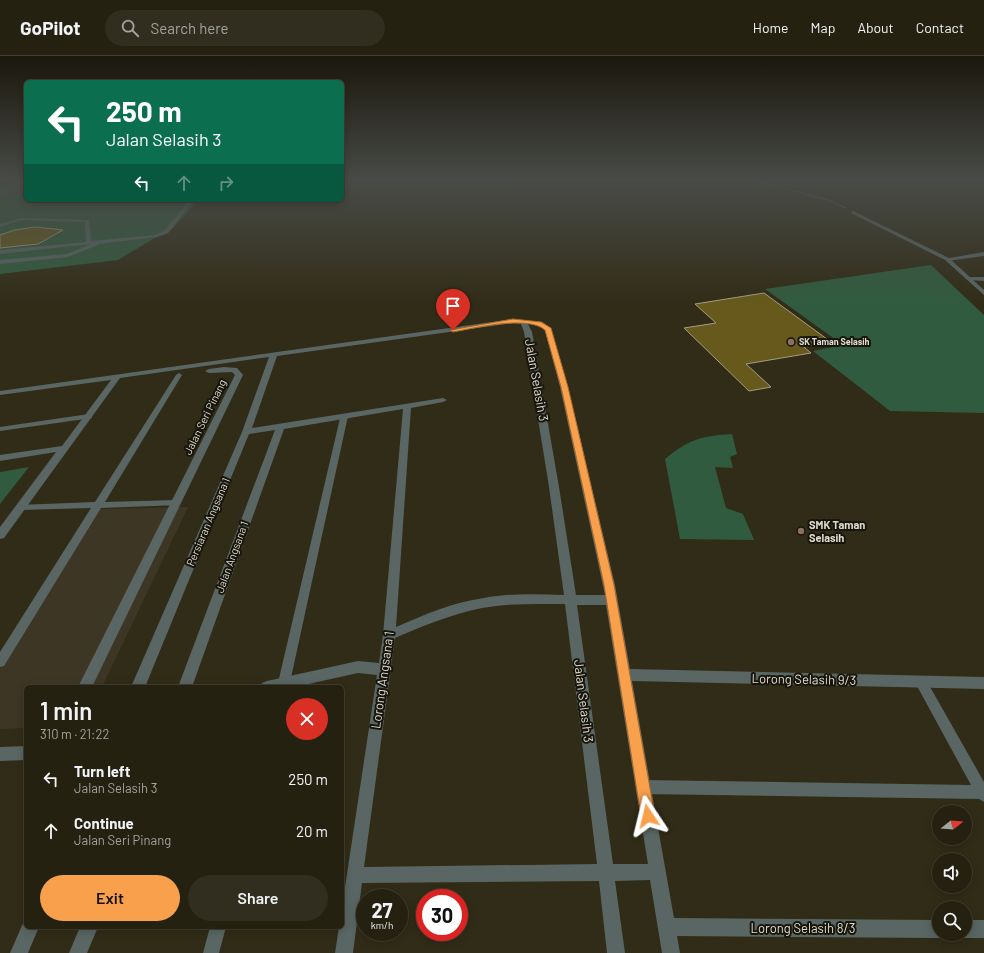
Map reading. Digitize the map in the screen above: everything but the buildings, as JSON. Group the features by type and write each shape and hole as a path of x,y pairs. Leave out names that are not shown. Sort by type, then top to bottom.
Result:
{"street":[{"path":"871,221 947,259 984,293"},
{"path":"947,259 984,254"},
{"name":"Jalan Seri Pinang","path":"0,399 274,355 513,321 524,322"},
{"name":"Jalan Selasih 3","path":"616,953 571,600 546,429 528,332 524,322 541,323 548,330 564,387 612,600 671,953"},
{"name":"Persiaran Angsana 1","path":"139,685 246,432 274,355"},
{"name":"Jalan Seri Pinang","path":"0,393 224,369 234,370 239,375 86,685"},
{"path":"0,535 116,380"},
{"path":"246,432 443,400"},
{"name":"Lorong Angsana 1","path":"344,953 389,635 408,406"},
{"name":"Jalan Angsana 1","path":"185,685 280,427"},
{"path":"0,458 65,448"},
{"path":"389,635 431,618 495,601 612,600"},
{"path":"284,685 358,667 384,670"},
{"name":"Lorong Selasih 9/3","path":"624,676 984,684"},
{"path":"0,754 24,753"},
{"path":"355,876 657,872"},
{"name":"Lorong Selasih 8/3","path":"667,927 932,929"},
{"path":"18,953 29,929"},
{"path":"78,953 88,929"},
{"path":"972,929 984,929"}],"lane":[{"path":"0,226 13,221"},
{"path":"82,221 89,222 89,243"},
{"path":"0,252 102,242 162,234 174,221"},
{"path":"0,262 68,255 102,242"},
{"path":"968,278 984,279"},
{"path":"0,662 179,375"},
{"path":"0,429 89,416"},
{"path":"284,685 344,416"},
{"path":"21,507 176,503"},
{"path":"921,682 983,793"},
{"path":"643,787 983,793"},
{"path":"211,953 217,929"}],"shaded area":[{"path":"188,507 103,685 24,685 24,728 0,729 0,669 100,509"}],"green space":[{"path":"0,221 179,221 168,233 153,239 118,260 0,274"},
{"path":"931,265 984,315 984,413 890,411 813,351 843,345 765,289"},
{"path":"732,434 737,454 730,457 733,468 715,467 726,508 743,514 754,540 680,539 665,459 681,447 696,440 712,436"},
{"path":"29,467 0,504 0,472"}],"place":[{"name":"SK Taman Selasih","path":"791,342"},
{"name":"SMK Taman Selasih","path":"801,531"}],"route":[{"path":"453,330 513,321 541,323 548,330 564,387 609,585 648,816"}]}
